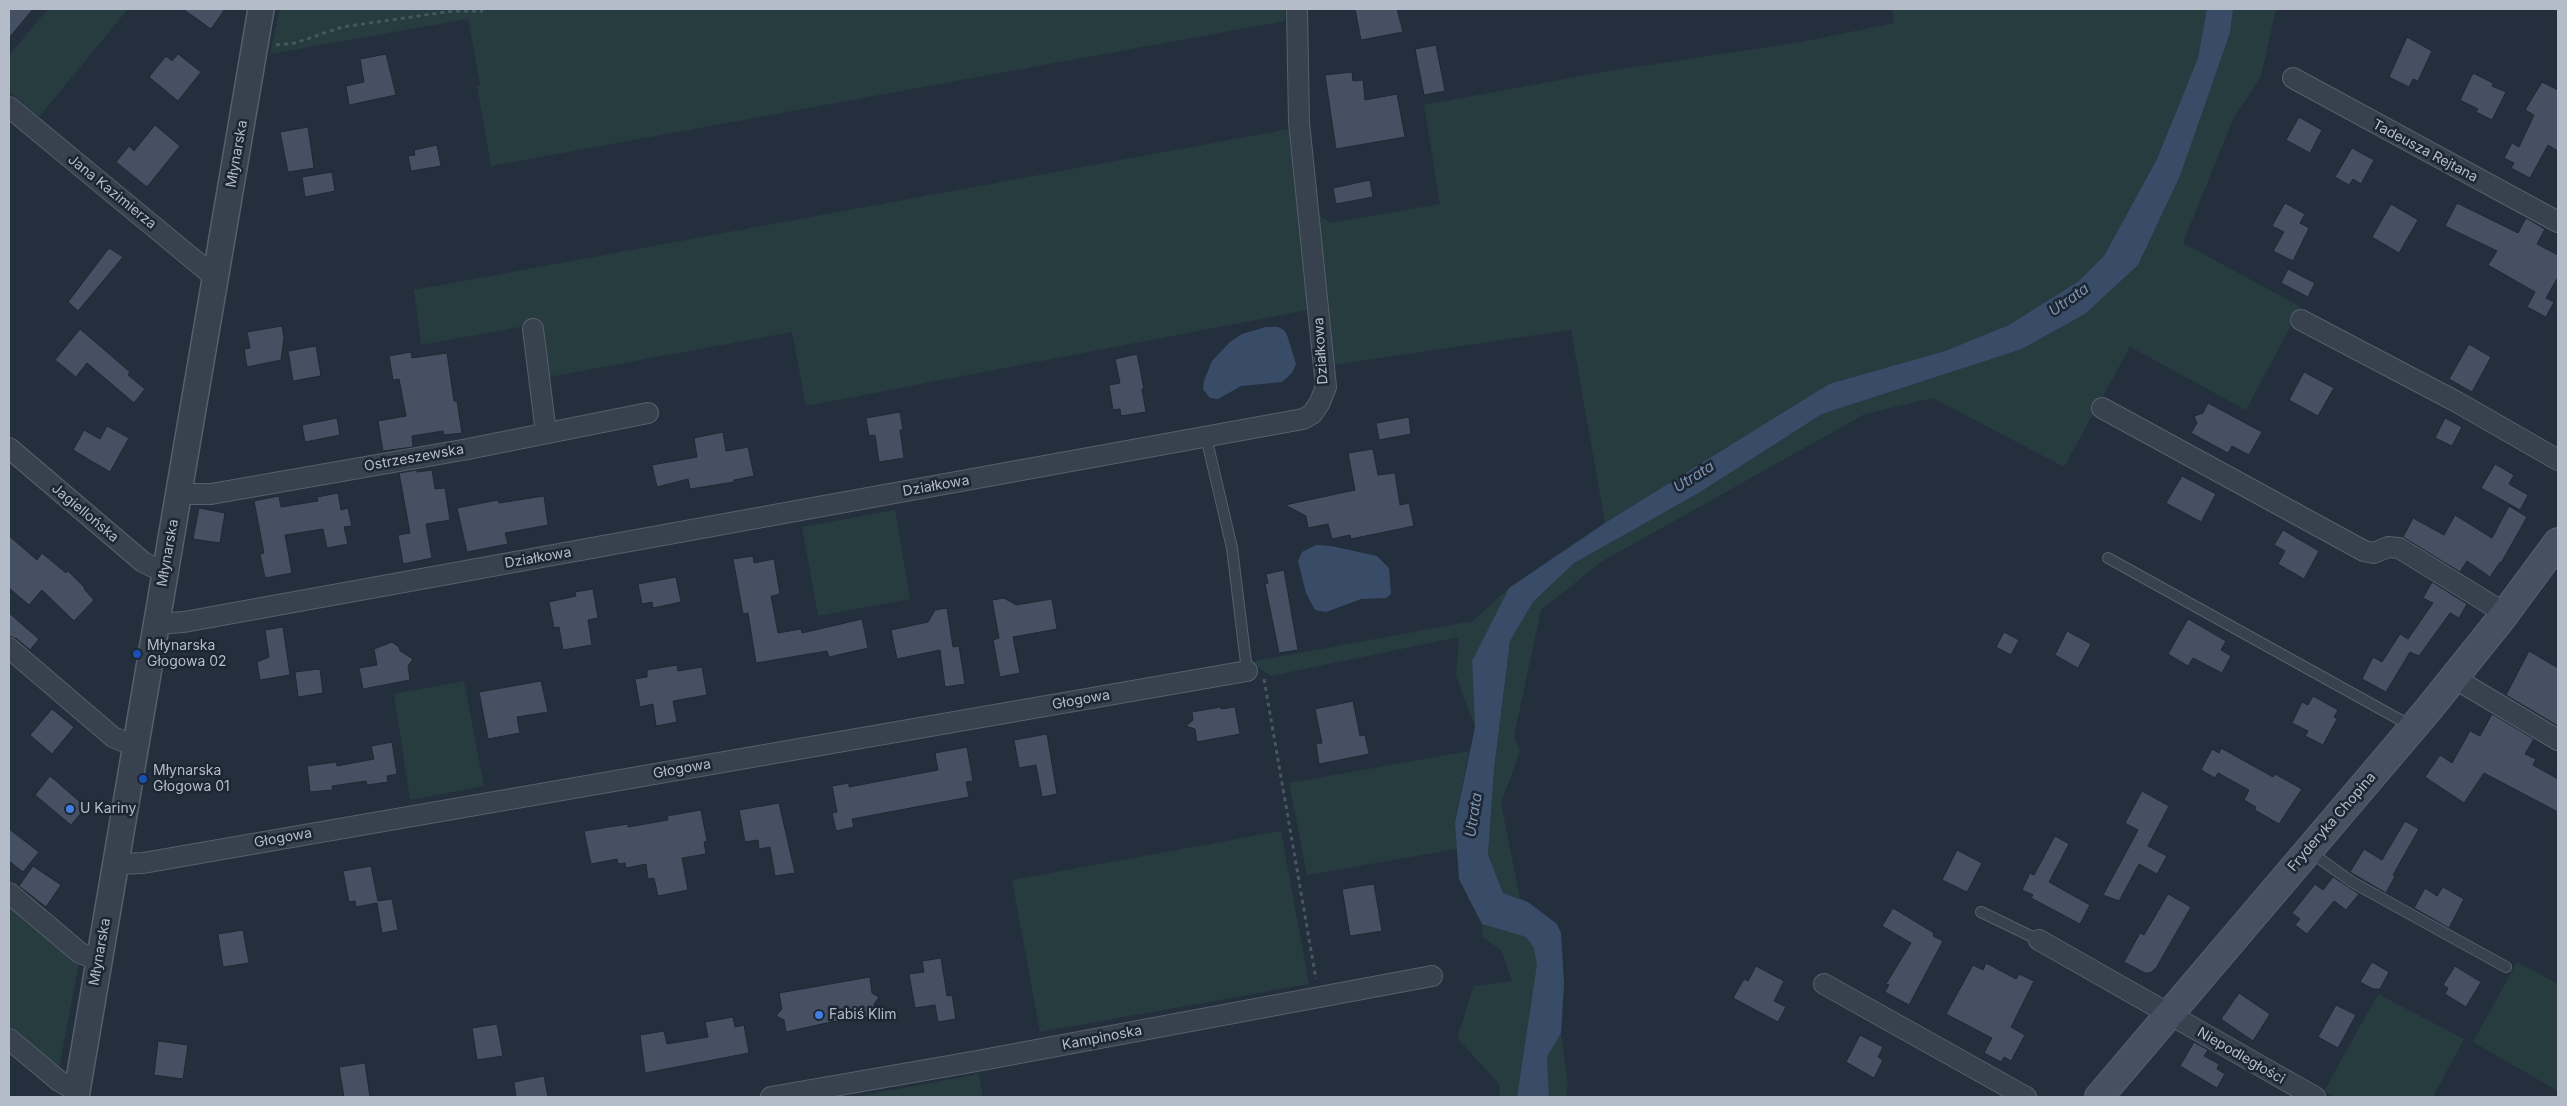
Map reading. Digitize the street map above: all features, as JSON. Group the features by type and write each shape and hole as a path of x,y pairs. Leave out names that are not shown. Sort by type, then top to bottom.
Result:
{"main road":[{"name":"Fryderyka Chopina","path":"2099,1097 2414,727 2506,614 2558,542"}],"street":[{"name":"Młynarska","path":"76,1094 261,9"},
{"name":"Działkowa","path":"155,624 184,622 1303,419 1312,414 1319,404 1326,387 1299,122 1297,9"},
{"name":"Tadeusza Rejtana","path":"2293,78 2558,222"},
{"name":"Jana Kazimierza","path":"9,107 216,278"},
{"path":"2302,320 2457,402 2558,460"},
{"path":"533,329 546,433"},
{"path":"2102,408 2364,551 2374,553 2388,547 2406,551 2506,614"},
{"name":"Ostrzeszewska","path":"178,494 210,494 648,413"},
{"name":"Jagiellońska","path":"9,448 143,562 153,568 165,569"},
{"path":"9,648 113,737 134,746"},
{"name":"Głogowa","path":"116,864 152,862 1247,671"},
{"path":"2454,678 2558,740"},
{"path":"9,893 80,953 99,960"},
{"name":"Niepodległości","path":"2039,940 2315,1097"},
{"name":"Kampinoska","path":"771,1097 977,1062 1432,976"},
{"path":"1824,984 2026,1097"},
{"path":"9,1039 76,1094"}],"lane":[{"path":"1206,437 1232,548 1247,671"},
{"path":"2108,558 2414,727"},
{"path":"2308,850 2352,882 2506,967"},
{"path":"1981,912 2039,940"}],"path":[{"path":"256,42 282,46 342,27 453,11 483,11"},
{"path":"1247,671 1257,671 1266,685 1319,996"}],"green space":[{"path":"48,9 128,9 39,117 9,92 9,55"},
{"path":"280,9 1285,9 1285,21 491,166 477,86 480,85 468,19 270,54"},
{"path":"1892,9 2207,9 2198,58 2157,159 2104,256 2079,281 2009,325 1945,351 1829,384 1605,523 1571,330 1332,365 1318,215 1331,223 1440,204 1424,105 1608,71 1801,42 1894,23"},
{"path":"2233,9 2276,9 2261,77 2233,119 2183,243 2301,307 2246,410 2130,347 2064,467 1933,398 1865,414 1601,562 1541,610 1514,736 1520,751 1501,803 1520,899 1503,893 1488,855 1494,769 1510,641 1533,602 1574,563 1697,494 1822,414 2022,349 2085,314 2138,265 2180,176 2230,33"},
{"path":"1289,129 1308,310 806,406 792,332 549,377 542,323 421,345 414,290"},
{"path":"895,510 910,599 818,616 802,527"},
{"path":"1509,588 1472,661 1475,727 1456,676 1459,637 1271,676 1250,662 1473,621"},
{"path":"464,681 484,786 410,800 394,694"},
{"path":"1469,751 1455,823 1457,849 1307,875 1289,783"},
{"path":"1281,831 1309,984 1040,1032 1012,880"},
{"path":"9,906 79,962 59,1070 9,1027"},
{"path":"1482,924 1526,937 1534,948 1538,965 1517,1097 1499,1097 1500,1085 1457,1038 1474,986 1512,981 1502,951 1483,937"},
{"path":"2517,962 2558,984 2558,1091 2473,1042"},
{"path":"2378,994 2464,1039 2433,1097 2335,1097 2324,1091"},
{"path":"1561,1033 1568,1086 1566,1097 1549,1097 1547,1057"},
{"path":"979,1074 983,1097 854,1097"}],"water":[{"name":"Utrata","path":"2207,9 2233,9 2230,33 2180,176 2138,265 2085,314 2022,349 1822,414 1697,494 1574,563 1533,602 1510,641 1494,769 1488,855 1503,893 1528,902 1557,924 1561,933 1564,984 1561,1033 1547,1057 1549,1097 1517,1097 1537,965 1534,948 1526,937 1482,924 1459,879 1455,823 1475,727 1472,661 1509,588 1605,523 1829,384 1945,351 2009,325 2079,281 2104,256 2157,159 2198,58"},
{"path":"1266,327 1278,327 1284,330 1287,335 1296,364 1292,373 1282,382 1241,386 1218,399 1210,398 1203,389 1212,361 1230,342 1242,334"},
{"path":"1316,545 1331,546 1377,556 1389,568 1391,594 1386,598 1361,599 1326,612 1315,610 1306,593 1298,561 1302,552"}],"building":[{"path":"9,9 33,9 9,38"},
{"path":"183,9 225,9 211,29"},
{"path":"1355,9 1397,9 1403,32 1361,40"},
{"path":"2407,37 2432,51 2418,81 2413,79 2409,87 2389,77"},
{"path":"1436,45 1445,91 1424,95 1415,49"},
{"path":"178,54 201,72 178,101 149,77 166,56 172,61"},
{"path":"386,54 396,95 349,105 346,86 364,82 360,59"},
{"path":"1352,72 1353,81 1363,80 1365,100 1397,94 1405,137 1336,149 1325,75"},
{"path":"2473,73 2493,83 2492,86 2506,92 2492,120 2476,112 2478,109 2460,100"},
{"path":"2542,82 2558,90 2558,151 2548,145 2530,178 2511,168 2514,163 2504,158 2512,143 2519,147 2534,115 2525,110"},
{"path":"2299,117 2322,130 2310,153 2286,140"},
{"path":"155,125 180,146 147,187 116,162 129,146 134,151"},
{"path":"308,127 314,168 288,172 280,132"},
{"path":"437,145 441,166 411,171 408,156 415,155 414,150"},
{"path":"2352,148 2374,160 2361,184 2353,179 2349,185 2335,177"},
{"path":"332,172 335,191 305,197 302,177"},
{"path":"1370,180 1373,197 1336,204 1333,188"},
{"path":"2285,203 2305,214 2300,223 2309,228 2293,261 2273,251 2284,232 2272,226"},
{"path":"2457,203 2518,233 2526,218 2545,229 2537,244 2558,255 2558,277 2546,298 2554,302 2546,317 2527,307 2535,292 2488,265 2497,251 2445,226"},
{"path":"2391,204 2418,220 2399,253 2372,237"},
{"path":"109,248 123,257 78,311 68,302"},
{"path":"2288,269 2315,283 2308,297 2281,283"},
{"path":"282,326 284,338 281,360 247,367 244,349 250,348 247,332"},
{"path":"80,329 130,372 128,375 145,389 134,403 87,363 76,377 55,360"},
{"path":"2469,344 2491,357 2472,392 2449,379"},
{"path":"316,346 321,376 293,381 288,351"},
{"path":"411,352 412,358 447,353 454,401 457,401 462,433 444,435 443,431 412,436 413,447 383,451 378,421 406,416 399,379 393,380 389,356"},
{"path":"1137,354 1144,389 1142,389 1146,412 1121,416 1120,409 1113,410 1109,385 1120,383 1115,359"},
{"path":"2304,372 2334,388 2318,416 2289,400"},
{"path":"2208,403 2262,432 2249,455 2232,446 2228,453 2191,433 2197,423 2194,416 2203,413"},
{"path":"900,412 903,430 900,430 904,458 879,462 875,435 869,436 866,418"},
{"path":"1409,417 1411,434 1379,440 1376,423"},
{"path":"337,418 340,435 305,442 302,425"},
{"path":"2445,418 2462,427 2452,446 2435,438"},
{"path":"107,426 129,438 110,472 73,450 84,430 100,439"},
{"path":"723,432 726,451 748,447 754,476 734,480 734,482 690,489 688,479 657,487 652,465 697,457 694,438"},
{"path":"1373,449 1378,475 1395,473 1400,505 1409,503 1414,526 1351,539 1350,535 1332,539 1328,524 1308,528 1306,516 1285,505 1355,490 1348,453"},
{"path":"2495,464 2514,475 2509,484 2528,495 2520,510 2481,488"},
{"path":"417,470 417,472 432,470 435,489 445,488 450,520 426,524 432,558 403,564 398,535 410,533 399,473"},
{"path":"2182,476 2216,494 2201,522 2166,503"},
{"path":"338,493 341,510 348,508 352,526 344,527 348,544 327,548 323,529 285,535 292,573 265,578 260,554 264,553 254,501 279,496 281,507 318,501 317,497"},
{"path":"544,496 548,525 505,533 508,544 467,552 457,508 498,500 499,503"},
{"path":"2509,506 2527,517 2501,563 2490,577 2467,561 2460,572 2403,537 2413,518 2444,535 2455,515 2492,538"},
{"path":"199,508 225,513 220,543 193,539"},
{"path":"2283,530 2319,551 2304,579 2278,564 2285,551 2274,545"},
{"path":"9,536 37,560 42,553 66,573 68,571 85,588 94,600 74,621 42,590 29,605 9,588"},
{"path":"753,556 754,563 774,559 780,594 771,596 778,633 801,629 802,633 862,619 868,648 829,657 827,651 756,663 748,613 743,614 733,559"},
{"path":"1284,570 1298,650 1279,653 1265,584 1268,583 1266,574"},
{"path":"676,577 681,602 653,608 652,602 642,604 638,584"},
{"path":"2432,582 2467,604 2459,618 2450,613 2419,656 2410,652 2386,692 2362,679 2373,657 2382,662 2400,634 2408,639 2433,603 2423,598"},
{"path":"593,589 598,618 588,620 592,645 563,650 559,627 554,628 549,602 576,596 575,592"},
{"path":"1004,598 1016,605 1052,599 1057,629 1013,637 1020,673 1000,677 993,640 999,638 992,600"},
{"path":"947,608 953,647 959,646 965,684 945,687 940,650 897,659 891,630 928,622 935,610"},
{"path":"9,613 39,639 30,650 17,639 9,636"},
{"path":"2188,619 2226,641 2221,650 2231,656 2222,673 2193,658 2188,666 2168,654"},
{"path":"283,627 290,675 260,680 257,662 269,657 265,630"},
{"path":"2067,631 2091,644 2078,668 2055,655"},
{"path":"2004,632 2019,640 2011,655 1996,647"},
{"path":"392,642 399,647 400,651 413,659 408,666 410,680 363,689 359,668 377,665 374,649"},
{"path":"2529,651 2558,668 2558,726 2506,695"},
{"path":"677,665 678,671 702,667 707,695 673,701 677,722 656,726 653,704 640,707 635,679 647,677 647,670"},
{"path":"320,669 323,693 298,697 295,672"},
{"path":"541,681 548,712 517,717 520,733 488,739 479,692"},
{"path":"2313,696 2338,710 2334,717 2337,719 2323,745 2305,736 2308,731 2292,723 2302,702 2308,705"},
{"path":"1353,701 1360,736 1365,735 1369,754 1319,764 1316,744 1322,743 1315,709"},
{"path":"1221,707 1221,709 1235,707 1240,734 1197,742 1195,729 1186,726 1193,720 1192,712"},
{"path":"52,709 74,727 52,754 30,735"},
{"path":"2492,714 2534,739 2525,754 2536,759 2533,765 2558,779 2558,812 2484,773 2464,803 2425,777 2440,755 2452,763 2470,731 2480,736"},
{"path":"1047,734 1057,794 1042,797 1036,765 1019,768 1014,740"},
{"path":"392,742 397,774 387,776 388,782 367,785 366,781 332,786 333,790 310,792 307,766 336,762 337,766 374,759 371,746"},
{"path":"967,747 973,781 966,782 969,797 852,819 854,827 836,831 832,813 837,812 832,786 849,783 849,787 938,770 935,753"},
{"path":"2221,748 2273,777 2275,774 2302,789 2279,824 2255,810 2256,807 2244,800 2249,790 2218,773 2215,778 2201,770 2212,749 2219,753"},
{"path":"50,776 86,807 71,825 35,795"},
{"path":"2142,791 2169,806 2148,846 2167,856 2157,874 2139,864 2119,901 2103,895 2138,830 2125,823"},
{"path":"779,803 795,873 775,876 770,847 759,849 758,840 745,842 739,810"},
{"path":"701,810 707,841 704,842 706,854 682,858 688,890 658,896 654,878 648,879 646,864 626,868 625,863 618,864 617,859 591,864 584,831 628,824 628,827 668,820 667,816"},
{"path":"2405,821 2419,829 2393,875 2395,876 2386,893 2350,872 2364,849 2382,860"},
{"path":"9,829 39,852 23,872 9,861"},
{"path":"2055,836 2069,844 2049,882 2090,905 2080,924 2031,898 2033,895 2022,890 2030,873 2034,875"},
{"path":"1957,850 1982,863 1967,892 1942,880"},
{"path":"33,866 61,885 46,907 19,886"},
{"path":"371,866 378,901 392,899 398,930 382,933 377,903 356,907 355,901 349,902 343,871"},
{"path":"2333,877 2359,894 2346,910 2334,901 2307,934 2295,925 2300,919 2292,913 2315,884 2323,890"},
{"path":"1374,884 1382,931 1350,936 1342,889"},
{"path":"2443,887 2464,899 2449,928 2414,908 2425,888 2437,896"},
{"path":"2168,894 2191,907 2156,968 2150,973 2145,973 2124,962 2140,933 2144,935"},
{"path":"1893,908 1934,933 1933,936 1943,941 1909,1005 1885,992 1889,985 1886,984 1911,943 1882,926"},
{"path":"243,930 249,963 223,967 218,934"},
{"path":"941,958 947,996 952,995 956,1019 938,1022 935,1005 915,1008 909,974 924,972 922,961"},
{"path":"2372,962 2389,972 2380,989 2373,989 2360,982"},
{"path":"1986,963 2016,979 2019,974 2034,981 2011,1027 2025,1035 2011,1061 2004,1057 2001,1062 1984,1053 1992,1038 1946,1014 1973,965 1983,970"},
{"path":"1756,966 1784,981 1774,1001 1786,1007 1778,1022 1733,998 1744,979 1748,981"},
{"path":"2455,966 2481,982 2466,1007 2445,994 2448,988 2443,985"},
{"path":"870,977 872,993 879,997 874,1004 876,1016 831,1022 786,1032 784,1020 776,1016 782,1009 779,993"},
{"path":"2239,993 2270,1014 2253,1041 2221,1019"},
{"path":"2336,1005 2356,1015 2338,1048 2318,1037"},
{"path":"733,1017 735,1027 744,1025 749,1053 645,1073 640,1035 664,1031 667,1044 708,1037 705,1022"},
{"path":"497,1024 503,1056 477,1060 472,1028"},
{"path":"1860,1035 1883,1047 1878,1057 1883,1060 1874,1078 1846,1062"},
{"path":"158,1041 188,1045 183,1079 154,1075"},
{"path":"2194,1042 2208,1050 2204,1056 2219,1064 2217,1069 2225,1074 2217,1088 2180,1066"},
{"path":"365,1063 370,1097 344,1097 339,1067"},
{"path":"544,1076 548,1097 516,1097 514,1082"}],"place":[{"name":"Młynarska Głogowa 02","path":"137,654"},
{"name":"Młynarska Głogowa 01","path":"143,779"},
{"name":"U Kariny","path":"70,809"},
{"name":"Fabiś Klim","path":"819,1015"}]}
